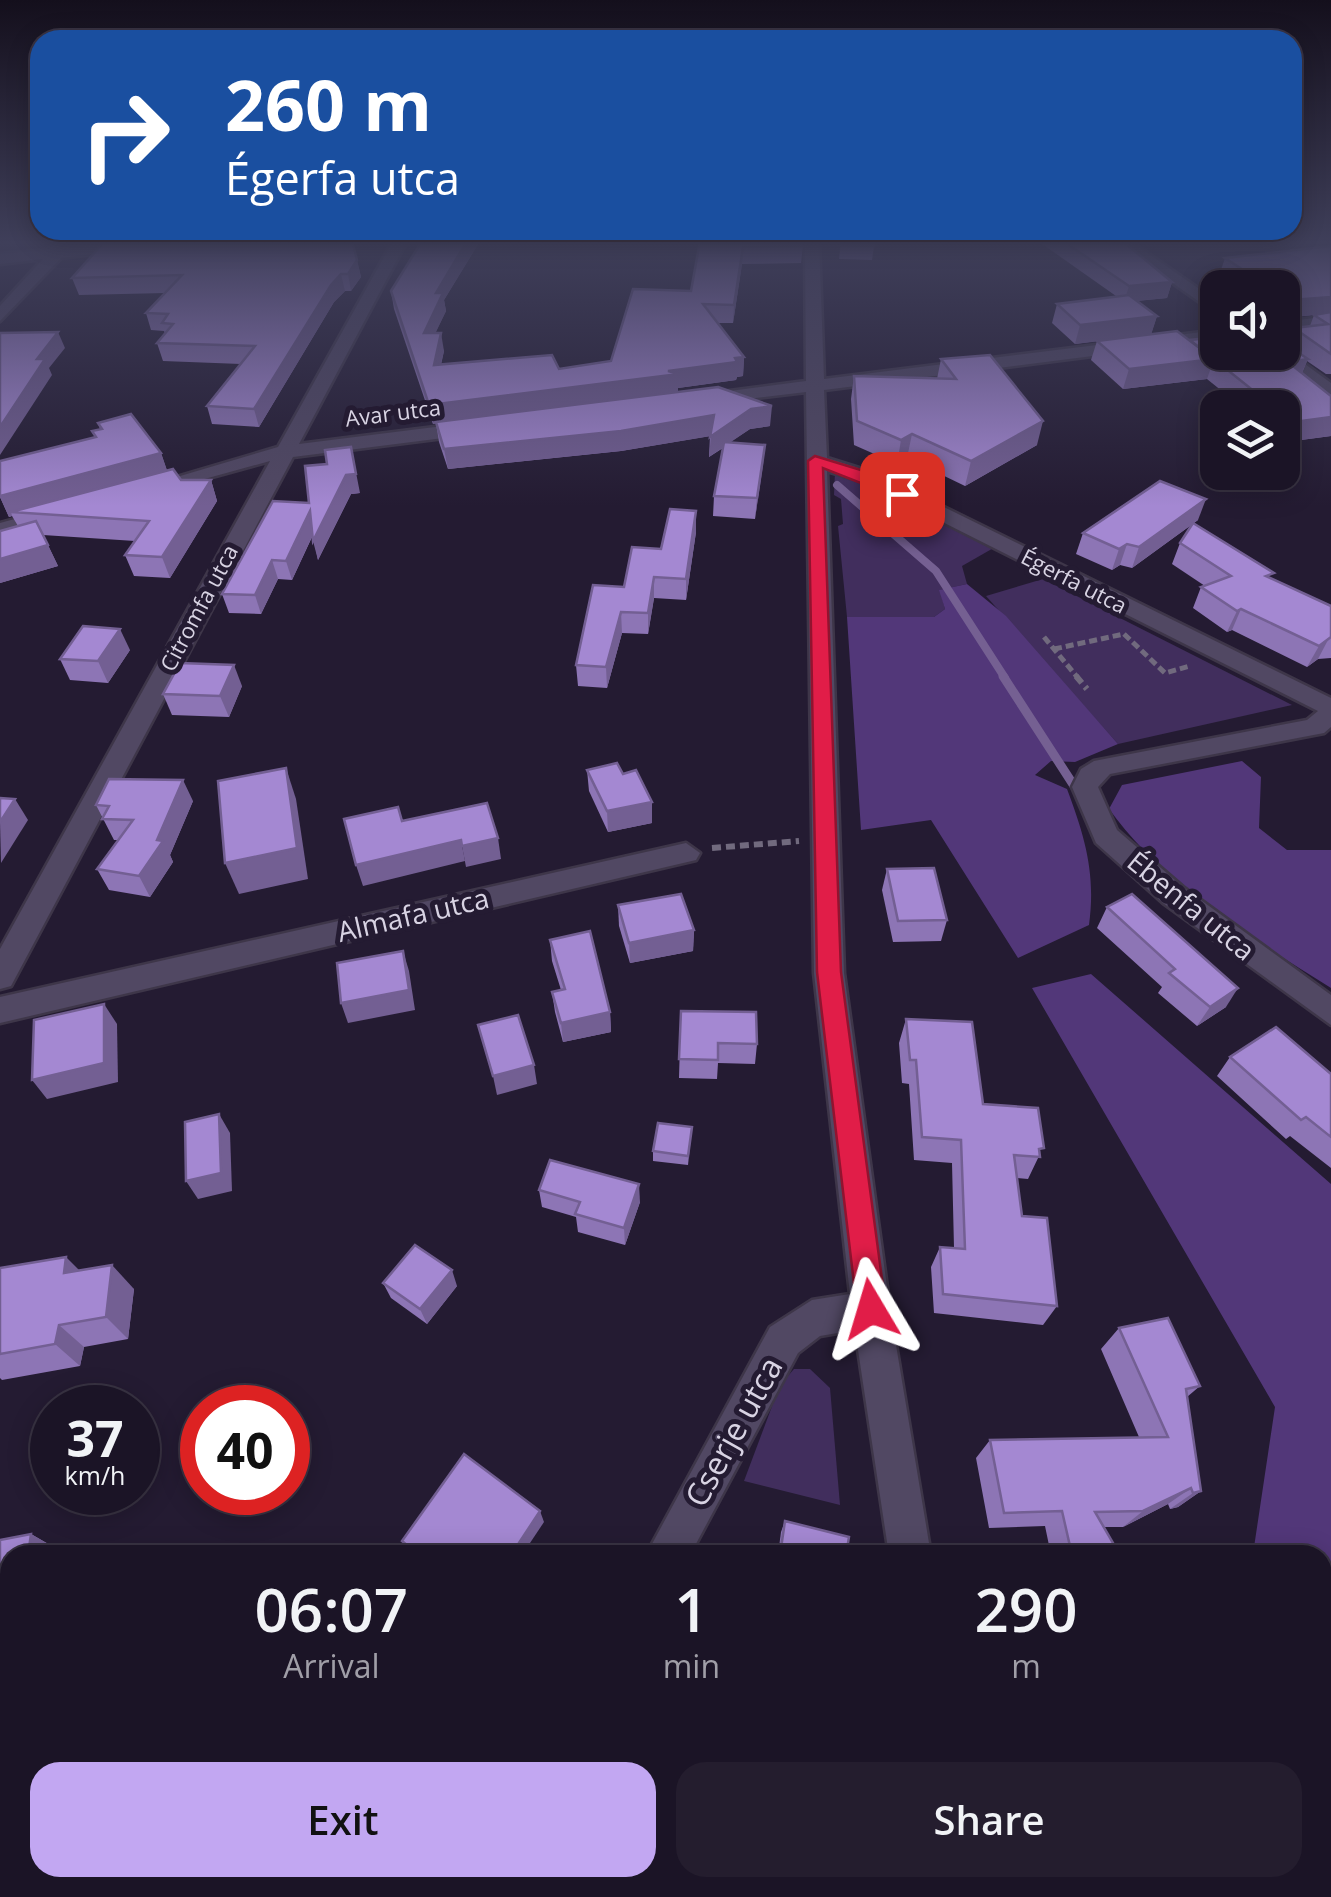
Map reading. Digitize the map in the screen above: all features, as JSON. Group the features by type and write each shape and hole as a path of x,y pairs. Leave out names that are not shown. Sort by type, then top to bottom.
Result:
{"street":[{"name":"Citromfa utca","path":"0,977 351,330"},
{"path":"814,330 829,972 871,1309 908,1545"},
{"path":"678,402 1200,337"},
{"path":"1300,369 1331,392"},
{"name":"Avar utca","path":"113,498 283,452 500,425"},
{"name":"Égerfa utca","path":"815,461 868,477 1331,710"},
{"path":"0,529 76,509"},
{"name":"Ébenfa utca","path":"1331,710 1315,727 1104,768 1090,776 1084,787 1106,836 1173,895 1331,1012"},
{"name":"Almafa utca","path":"0,1010 686,852"},
{"name":"Cserje utca","path":"672,1545 784,1340 812,1319 871,1309"}],"path":[{"path":"1114,625 1165,673 1193,665"},
{"path":"1054,649 1124,634"},
{"path":"1044,637 1087,689"},
{"path":"686,852 828,838"}],"shaded area":[{"path":"835,471 851,475 997,546 962,566 967,584 940,590 945,609 934,617 847,617 838,526 843,524 841,499 834,495"},
{"path":"1043,579 1292,705 1118,744 986,596"},
{"path":"967,584 1006,616 1118,744 1075,762 1051,761 1035,775 1067,789 1087,856 1091,906 1089,925 1018,958 931,820 861,830 847,617 934,617 945,609 939,590"},
{"path":"1242,761 1261,777 1259,828 1287,850 1331,850 1331,988 1211,909 1156,862 1109,809 1122,785"},
{"path":"1091,974 1331,1184 1331,1545 1254,1545 1275,1407 1032,988"},
{"path":"794,1369 810,1369 830,1388 840,1505 744,1481 780,1385"}],"building":[{"path":"168,330 303,330 254,409 207,406 255,346 157,343"},
{"path":"404,330 441,333 434,365 552,355 559,369 611,361 621,330 723,330 744,357 735,358 737,362 668,371 679,374 429,405"},
{"path":"1300,330 1331,330 1331,354 1300,332"},
{"path":"1177,331 1200,348 1200,361 1129,369 1097,341"},
{"path":"58,332 37,359 45,359 0,427 0,333"},
{"path":"990,355 1043,421 971,461 912,434 901,440 857,421 854,376 956,379 941,359"},
{"path":"1228,370 1298,370 1331,396 1331,417 1300,421 1300,390 1252,390"},
{"path":"718,387 772,406 751,409 710,437 714,415 621,431 444,449 436,422"},
{"path":"131,414 161,453 0,496 0,461 96,437 92,431 102,429 98,423"},
{"path":"724,442 765,445 757,498 714,496"},
{"path":"351,447 356,474 346,475 313,541 310,511 286,561 272,560 255,595 222,594 273,501 309,503 305,466 327,464 325,450"},
{"path":"173,469 181,480 211,480 162,557 125,555 149,521 11,512"},
{"path":"1160,481 1206,499 1139,547 1127,544 1119,549 1083,533"},
{"path":"670,509 696,511 686,579 654,577 648,613 621,612 606,667 576,665 593,585 624,587 632,547 661,549"},
{"path":"36,521 48,545 0,559 0,531"},
{"path":"1193,523 1274,573 1266,576 1331,606 1331,637 1319,646 1241,609 1237,611 1201,587 1231,576 1180,543"},
{"path":"83,626 120,629 98,661 60,659"},
{"path":"180,663 234,665 220,696 163,694"},
{"path":"617,763 623,774 636,770 652,802 607,811 587,770"},
{"path":"286,768 297,848 225,863 218,781"},
{"path":"109,779 183,780 157,840 163,841 139,876 97,869 133,820 102,819 109,806 96,805"},
{"path":"0,798 15,799 0,822"},
{"path":"487,803 498,838 462,846 461,840 356,865 344,819 398,807 402,821"},
{"path":"934,868 947,920 898,921 887,869"},
{"path":"681,894 694,930 629,943 618,905"},
{"path":"1132,894 1238,988 1210,1007 1169,973 1175,969 1107,907"},
{"path":"590,931 610,1012 561,1023 552,992 565,989 550,940"},
{"path":"403,951 409,990 341,1003 337,963"},
{"path":"104,1004 104,1063 32,1080 34,1020"},
{"path":"681,1011 756,1012 757,1044 718,1043 718,1060 679,1059"},
{"path":"518,1015 534,1065 493,1076 478,1025"},
{"path":"906,1019 972,1022 983,1104 1038,1108 1044,1148 1039,1149 1040,1157 1014,1155 1022,1216 1047,1218 1057,1306 943,1294 940,1247 965,1249 961,1140 922,1137 916,1060 910,1060"},
{"path":"1276,1027 1331,1074 1331,1137 1306,1117 1301,1120 1230,1057"},
{"path":"219,1114 221,1173 186,1181 185,1122"},
{"path":"658,1123 692,1127 688,1156 653,1151"},
{"path":"550,1160 639,1184 624,1228 575,1214 580,1202 539,1190"},
{"path":"415,1245 452,1270 420,1309 383,1283"},
{"path":"66,1257 64,1273 112,1265 106,1317 59,1325 55,1344 0,1354 0,1268"},
{"path":"1168,1318 1200,1386 1186,1389 1201,1491 1193,1493 1191,1488 1143,1511 1095,1512 1114,1545 1070,1545 1062,1511 1004,1513 990,1440 1168,1437 1119,1328"},
{"path":"464,1454 540,1511 518,1545 407,1545 402,1541"},
{"path":"785,1521 849,1537 848,1545 781,1545"},
{"path":"31,1534 29,1545 0,1545 0,1540"}],"waterway":[{"path":"837,485 936,571 1005,678"},
{"path":"1003,676 1078,792"}],"route":[{"path":"871,1309 829,972 815,461 868,477 902,494"}]}
